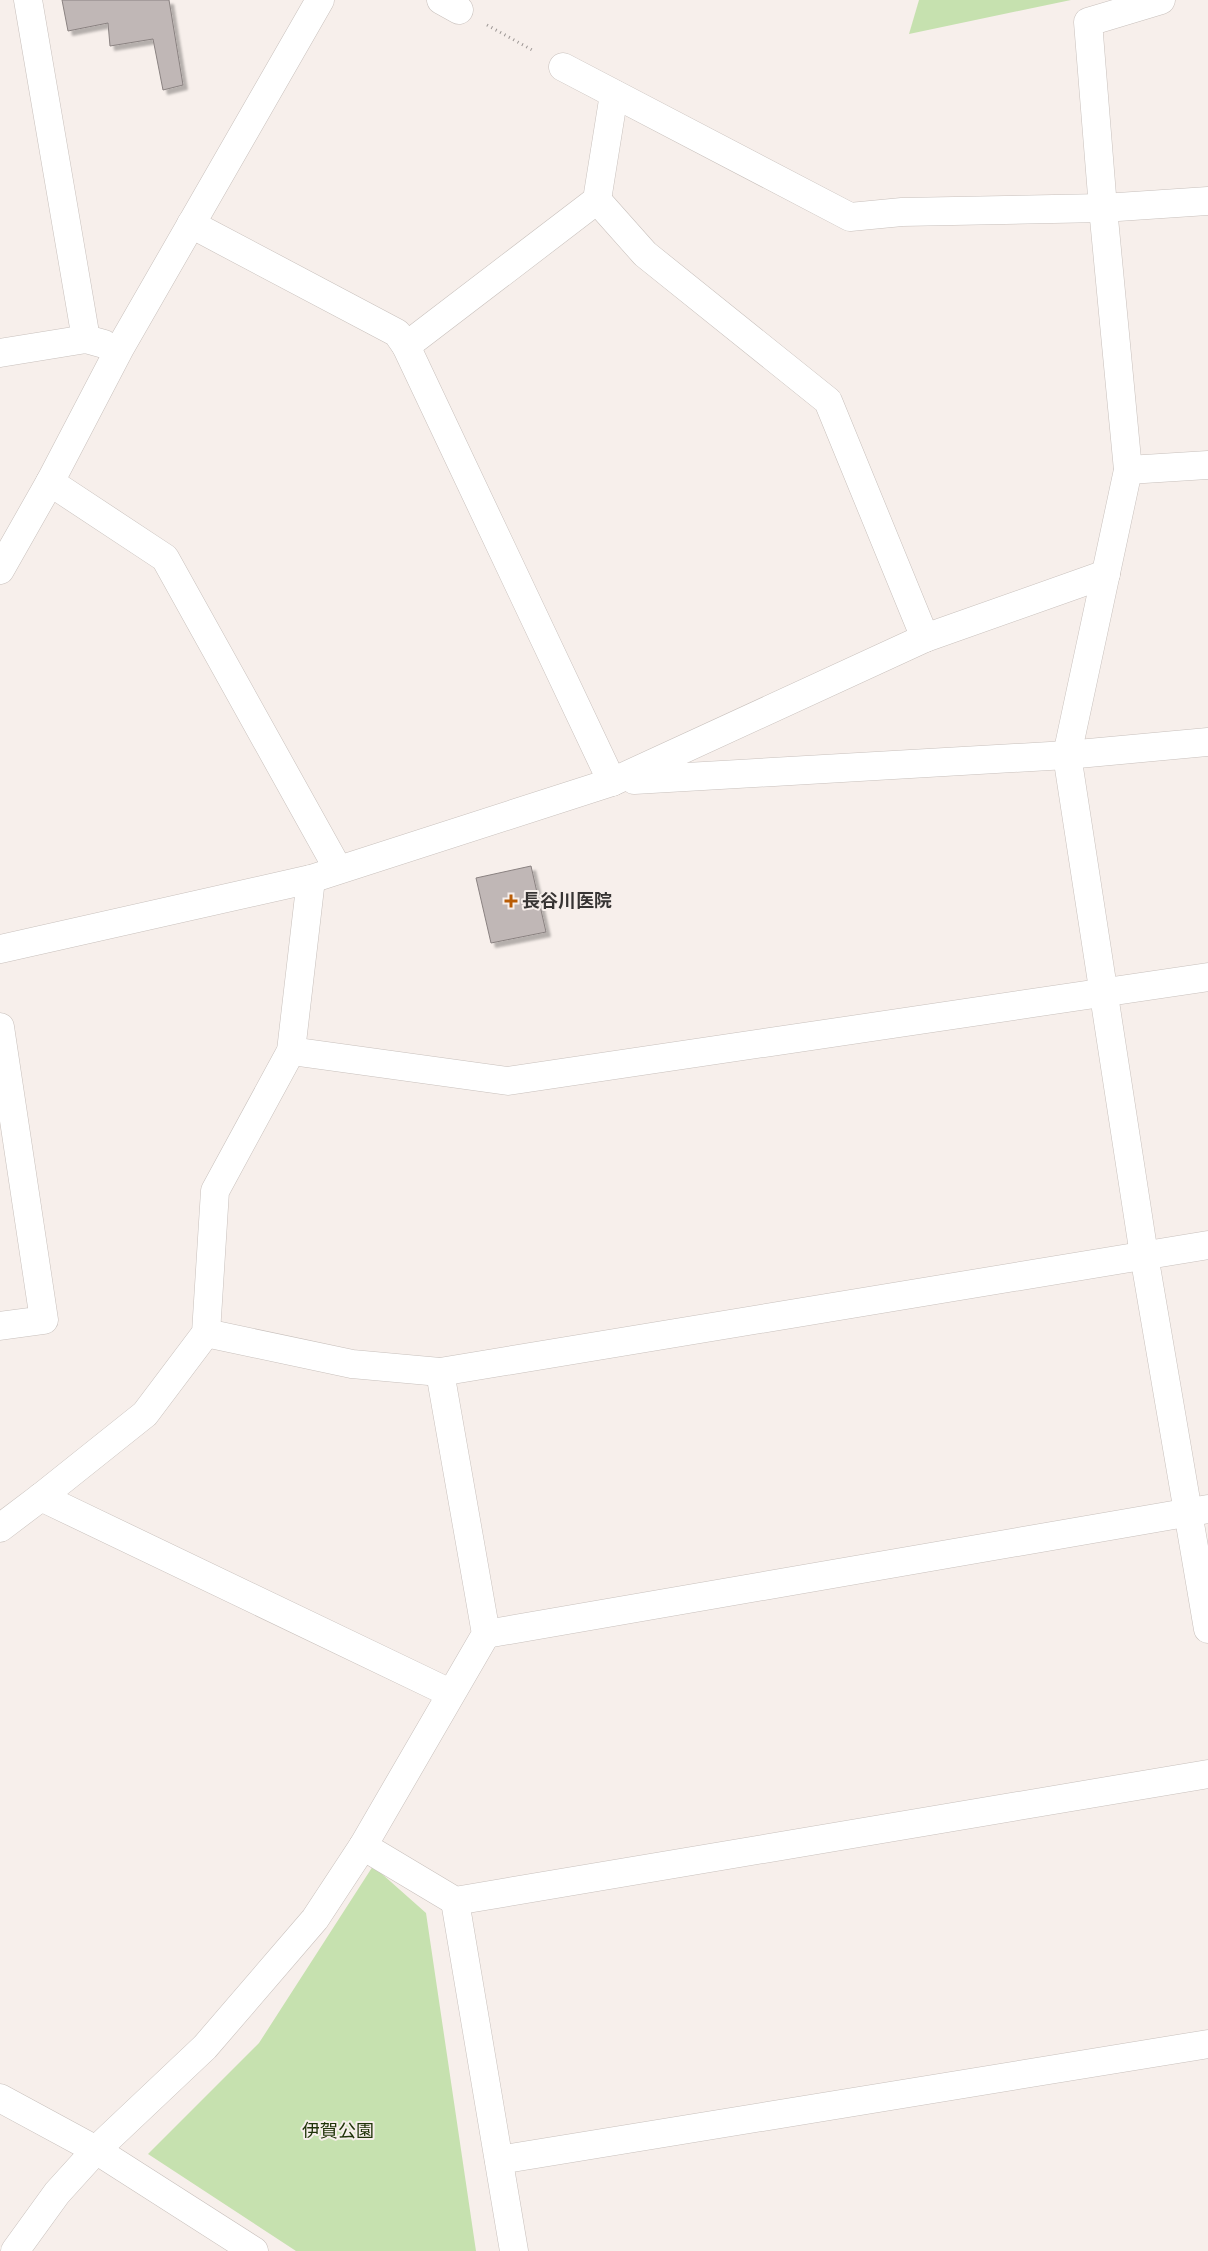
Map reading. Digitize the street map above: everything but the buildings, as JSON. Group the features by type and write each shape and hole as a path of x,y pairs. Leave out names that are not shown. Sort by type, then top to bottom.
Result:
{"street":[{"path":"28,0 86,339"},
{"path":"0,570 50,482 120,348 320,0"},
{"path":"1161,0 1088,22 1103,208 1128,470 1067,755 1144,1255 1198,1510 1208,1629"},
{"path":"563,67 850,217 902,212 1103,208 1208,201"},
{"path":"406,346 597,200 614,94"},
{"path":"597,200 645,254 828,401 925,638"},
{"path":"191,224 397,333 406,346 612,782"},
{"path":"0,353 86,339 120,348"},
{"path":"1128,470 1208,465"},
{"path":"50,482 166,558 338,869"},
{"path":"0,949 311,879 612,782 925,638 1106,574"},
{"path":"612,782 670,776 1067,755 1208,742"},
{"path":"0,1528 42,1497 145,1414 206,1333 215,1191 291,1051 311,879"},
{"path":"291,1051 508,1081 1208,977"},
{"path":"0,1027 44,1320 0,1326"},
{"path":"206,1333 352,1364 440,1372 1208,1245"},
{"path":"11,2243 96,2150 205,2047 315,1919 363,1846 450,1693 486,1634 440,1372"},
{"path":"42,1497 450,1693"},
{"path":"486,1634 1198,1510"},
{"path":"363,1846 455,1902 1208,1774"},
{"path":"455,1902 514,2251"},
{"path":"499,2160 1208,2044"},
{"path":"0,2098 96,2150 254,2251"}],"path":[{"path":"450,5 563,67"}],"green space":[{"path":"919,0 1071,0 909,34"},
{"name":"伊賀公園","path":"373,1866 426,1913 476,2251 296,2251 148,2154 259,2043"}],"place":[{"name":"長谷川医院","path":"511,901"}]}
